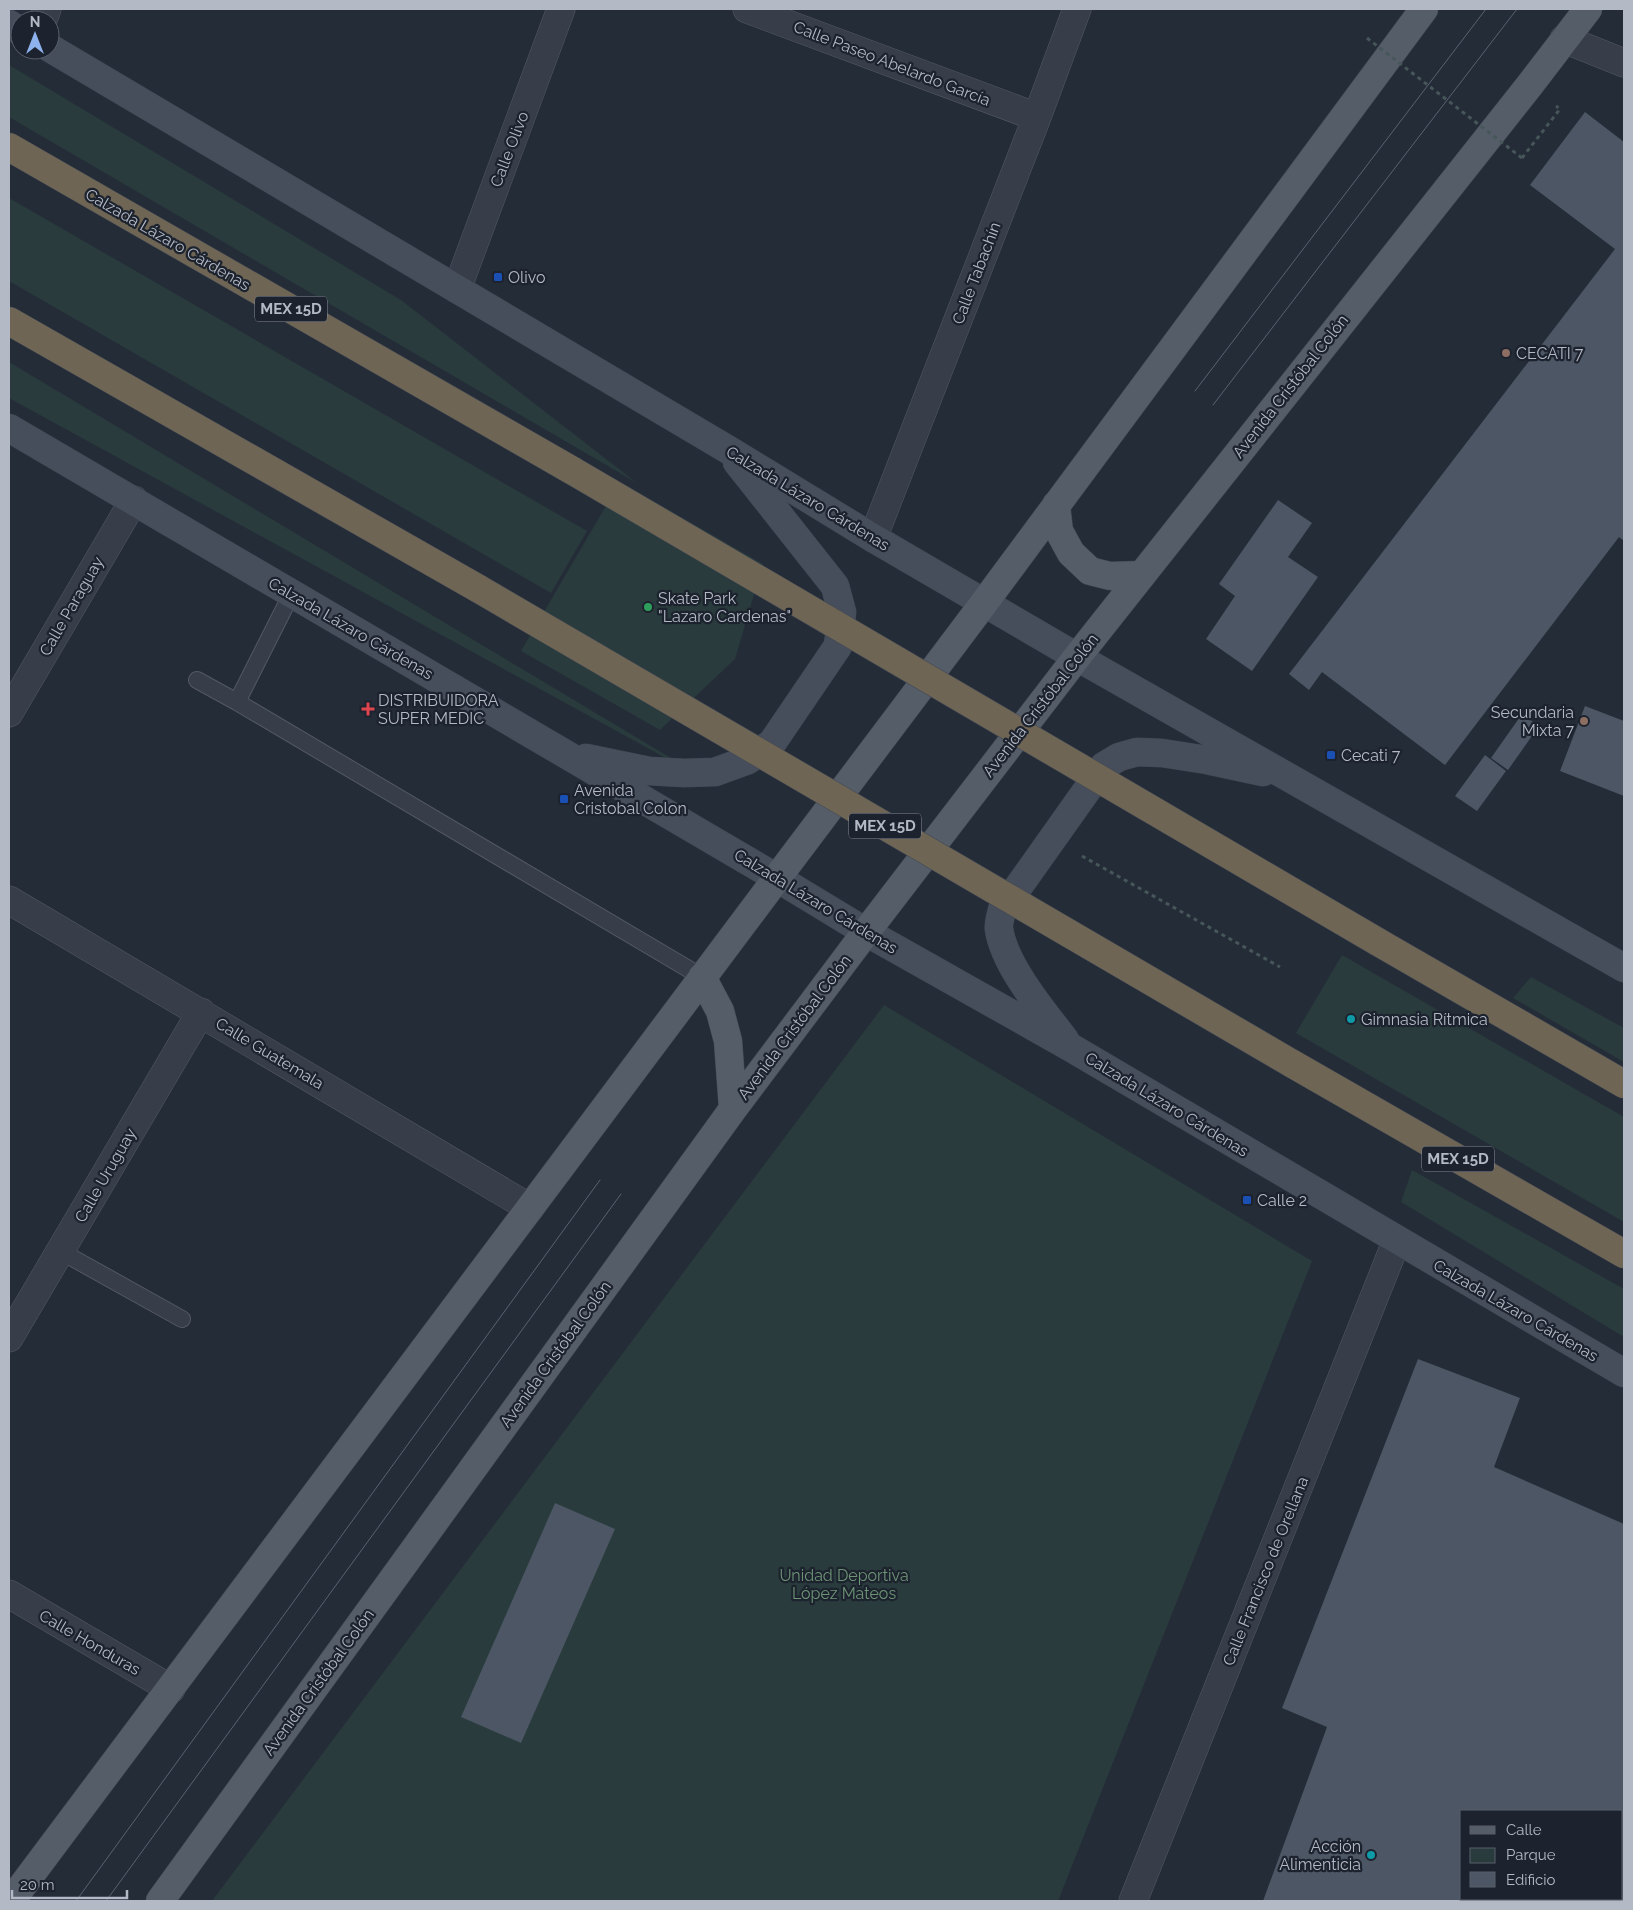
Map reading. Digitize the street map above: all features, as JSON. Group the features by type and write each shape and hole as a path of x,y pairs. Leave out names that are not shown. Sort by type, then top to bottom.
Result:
{"highway":[{"name":"Calzada Lázaro Cárdenas","path":"9,147 573,471 1624,1084"},
{"name":"MEX 15D","path":"11,323 479,588 1291,1063 1624,1254"}],"main road":[{"path":"11,1901 984,602 1424,9"},
{"name":"Avenida Cristóbal Colón","path":"160,1901 733,1109 866,932 1141,575 1588,9"},
{"name":"Calzada Lázaro Cárdenas","path":"60,54 727,449 873,538 1077,657 1624,968"},
{"name":"Calzada Lázaro Cárdenas","path":"9,428 565,753 866,932 1070,1048 1624,1373"},
{"path":"565,753 650,771 684,773 715,772 748,760 772,743 838,646 842,612 835,586 727,449"},
{"path":"1056,505 1059,531 1071,554 1090,571 1110,576 1141,575"},
{"path":"1070,1048 1014,968 1005,952 999,928 1002,910 1104,766 1119,757 1137,752 1162,753 1207,760 1289,778"},
{"path":"702,978 720,1011 728,1041 733,1109"}],"street":[{"name":"Calle Olivo","path":"456,289 561,9"},
{"name":"Calle Paseo Abelardo García","path":"747,9 1036,117"},
{"name":"Calle Tabachín","path":"873,538 1077,9"},
{"path":"1564,39 1624,62"},
{"name":"Calle Paraguay","path":"9,712 134,500"},
{"name":"Calle Guatemala","path":"9,900 530,1208"},
{"name":"Calle Uruguay","path":"9,1338 201,1012"},
{"name":"Calle Francisco de Orellana","path":"1133,1901 1397,1240"},
{"name":"Calle Honduras","path":"9,1594 171,1689"}],"lane":[{"path":"237,702 292,593"},
{"path":"197,680 702,978"},
{"path":"60,1251 182,1319"}],"path":[{"path":"1367,38 1522,158 1560,109"},
{"path":"1053,839 1280,967"}],"green space":[{"path":"9,65 401,300 637,483 9,117"},
{"path":"9,198 587,531 551,593 9,281"},
{"path":"9,362 726,791 9,398"},
{"name":"Skate Park \"Lazaro Cardenas\"","path":"620,482 763,564 735,659 660,730 521,651"},
{"path":"1342,955 1624,1117 1624,1222 1296,1033"},
{"path":"1531,977 1624,1028 1624,1062 1513,998"},
{"name":"Unidad Deportiva López Mateos","path":"884,1005 1312,1261 1058,1901 212,1901"},
{"path":"1412,1170 1624,1289 1624,1337 1401,1202"}],"building":[{"path":"1585,112 1624,142 1624,541 1619,537 1445,765 1322,672 1309,690 1289,674 1615,249 1530,185"},
{"path":"1278,500 1312,523 1288,557 1318,577 1252,671 1206,639 1235,596 1219,584"},
{"path":"1585,706 1624,721 1624,796 1560,771"},
{"path":"1522,714 1539,726 1508,770 1491,758"},
{"path":"1485,755 1506,771 1477,811 1455,796"},
{"path":"1418,1359 1520,1398 1494,1467 1624,1524 1624,1901 1263,1901 1327,1727 1282,1708"},
{"path":"555,1503 615,1529 521,1743 461,1717"}],"tram line":[{"path":"1195,391 1486,9"},
{"path":"1213,405 1517,9"},
{"path":"76,1901 600,1180"},
{"path":"106,1901 621,1194"}],"place":[{"name":"Olivo","path":"498,277"},
{"name":"CECATI 7","path":"1506,353"},
{"name":"Skate Park \"Lazaro Cardenas\"","path":"648,607"},
{"name":"DISTRIBUIDORA SUPER MEDIC","path":"368,709"},
{"name":"Secundaria Mixta 7","path":"1584,721"},
{"name":"Cecati 7","path":"1331,755"},
{"name":"Avenida Cristobal Colon","path":"564,799"},
{"name":"Gimnasia Rítmica","path":"1351,1019"},
{"name":"Calle 2","path":"1247,1200"},
{"name":"Acción Alimenticia","path":"1371,1855"}]}
